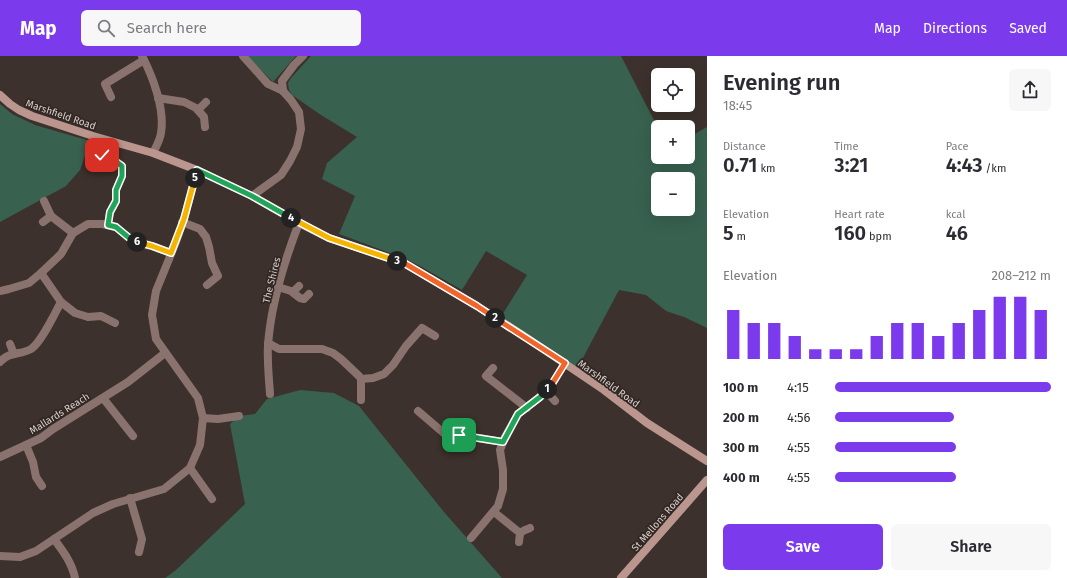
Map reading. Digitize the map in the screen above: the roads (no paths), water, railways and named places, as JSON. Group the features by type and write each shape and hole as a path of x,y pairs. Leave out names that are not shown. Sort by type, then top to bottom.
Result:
{"street":[{"path":"243,56 268,84 283,91 291,100 299,112 301,129 297,147 281,175 252,196"},
{"path":"283,91 282,81 303,56"},
{"path":"111,97 105,84 143,58 154,81 162,115 161,134 153,153"},
{"name":"Marshfield Road","path":"0,95 19,110 32,116 93,136 153,153 197,170 252,196 329,238 404,263 477,306 565,363 604,390 646,423 707,461"},
{"path":"158,98 184,102 196,108 204,117 205,127"},
{"path":"198,110 206,102"},
{"path":"102,155 108,156 122,166 122,176 116,190 116,201 110,212 108,225"},
{"path":"0,556 20,557 36,551 92,513 130,498 164,489 190,468 200,445 203,418 198,398 156,339 152,315 156,291 182,222 197,170"},
{"path":"44,201 50,216 73,233"},
{"path":"43,222 50,216"},
{"path":"182,222 200,229 206,236 212,263 218,276 207,285"},
{"name":"The Shires","path":"270,394 268,343 271,320 278,287 287,256 300,223"},
{"path":"0,291 29,283 42,273 61,254 73,233 88,224 102,224 116,227 135,242 171,253"},
{"path":"42,273 61,302 76,313 88,317 101,316 115,323"},
{"path":"278,287 291,291 296,289 300,298 304,299 309,294"},
{"path":"0,362 4,357 31,349 40,340 61,302"},
{"path":"361,379 373,378 384,374 393,365 406,346 422,328 435,336"},
{"path":"268,343 279,349 322,349 333,353 350,367 361,379 361,400"},
{"path":"10,344 14,354"},
{"name":"Mallards Reach","path":"0,457 41,438 53,428 128,382 166,353"},
{"path":"471,538 498,506 503,489 503,470 500,450 518,414 546,391 565,363"},
{"path":"493,368 486,376 526,408"},
{"path":"546,391 555,401"},
{"name":"Mallards Reach","path":"103,398 133,436"},
{"path":"418,411 446,435 459,435 503,442"},
{"path":"203,418 239,416"},
{"name":"Mallards Reach","path":"26,445 33,462 36,477 42,486"},
{"path":"190,468 212,499"},
{"name":"St Mellons Road","path":"622,578 707,480"},
{"path":"130,498 142,539 139,552"},
{"path":"494,512 519,537 522,531 530,528"},
{"path":"54,539 66,554 75,578"}]}
